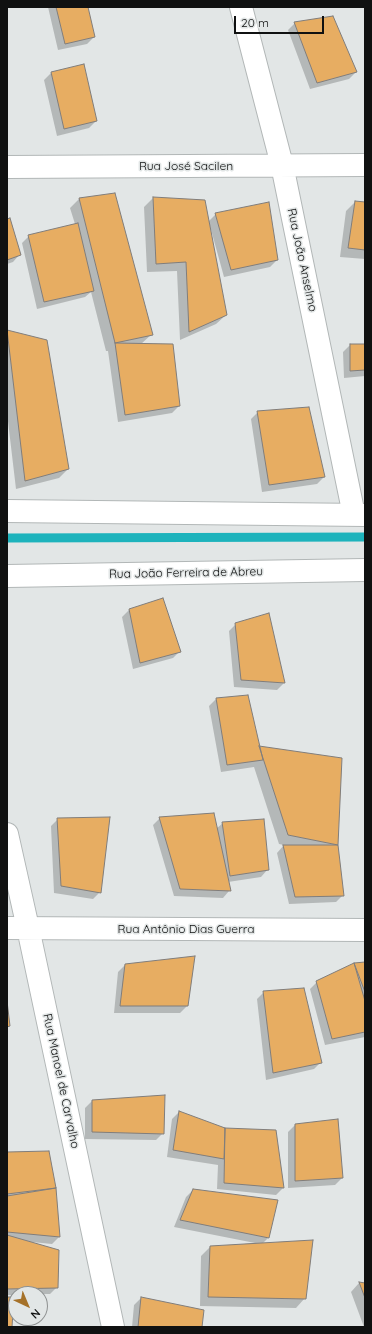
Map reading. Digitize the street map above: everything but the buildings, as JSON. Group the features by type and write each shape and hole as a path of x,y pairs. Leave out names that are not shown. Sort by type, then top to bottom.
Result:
{"street":[{"name":"Rua João Anselmo","path":"241,7 282,165 360,515"},
{"name":"Rua José Sacilen","path":"7,167 365,165"},
{"path":"7,511 360,515"},
{"name":"Rua João Ferreira de Abreu","path":"7,576 365,570"},
{"name":"Rua Manoel de Carvalho","path":"7,834 113,1327"},
{"name":"Rua Antônio Dias Guerra","path":"7,928 365,930"}],"waterway":[{"path":"7,538 365,537"}]}
